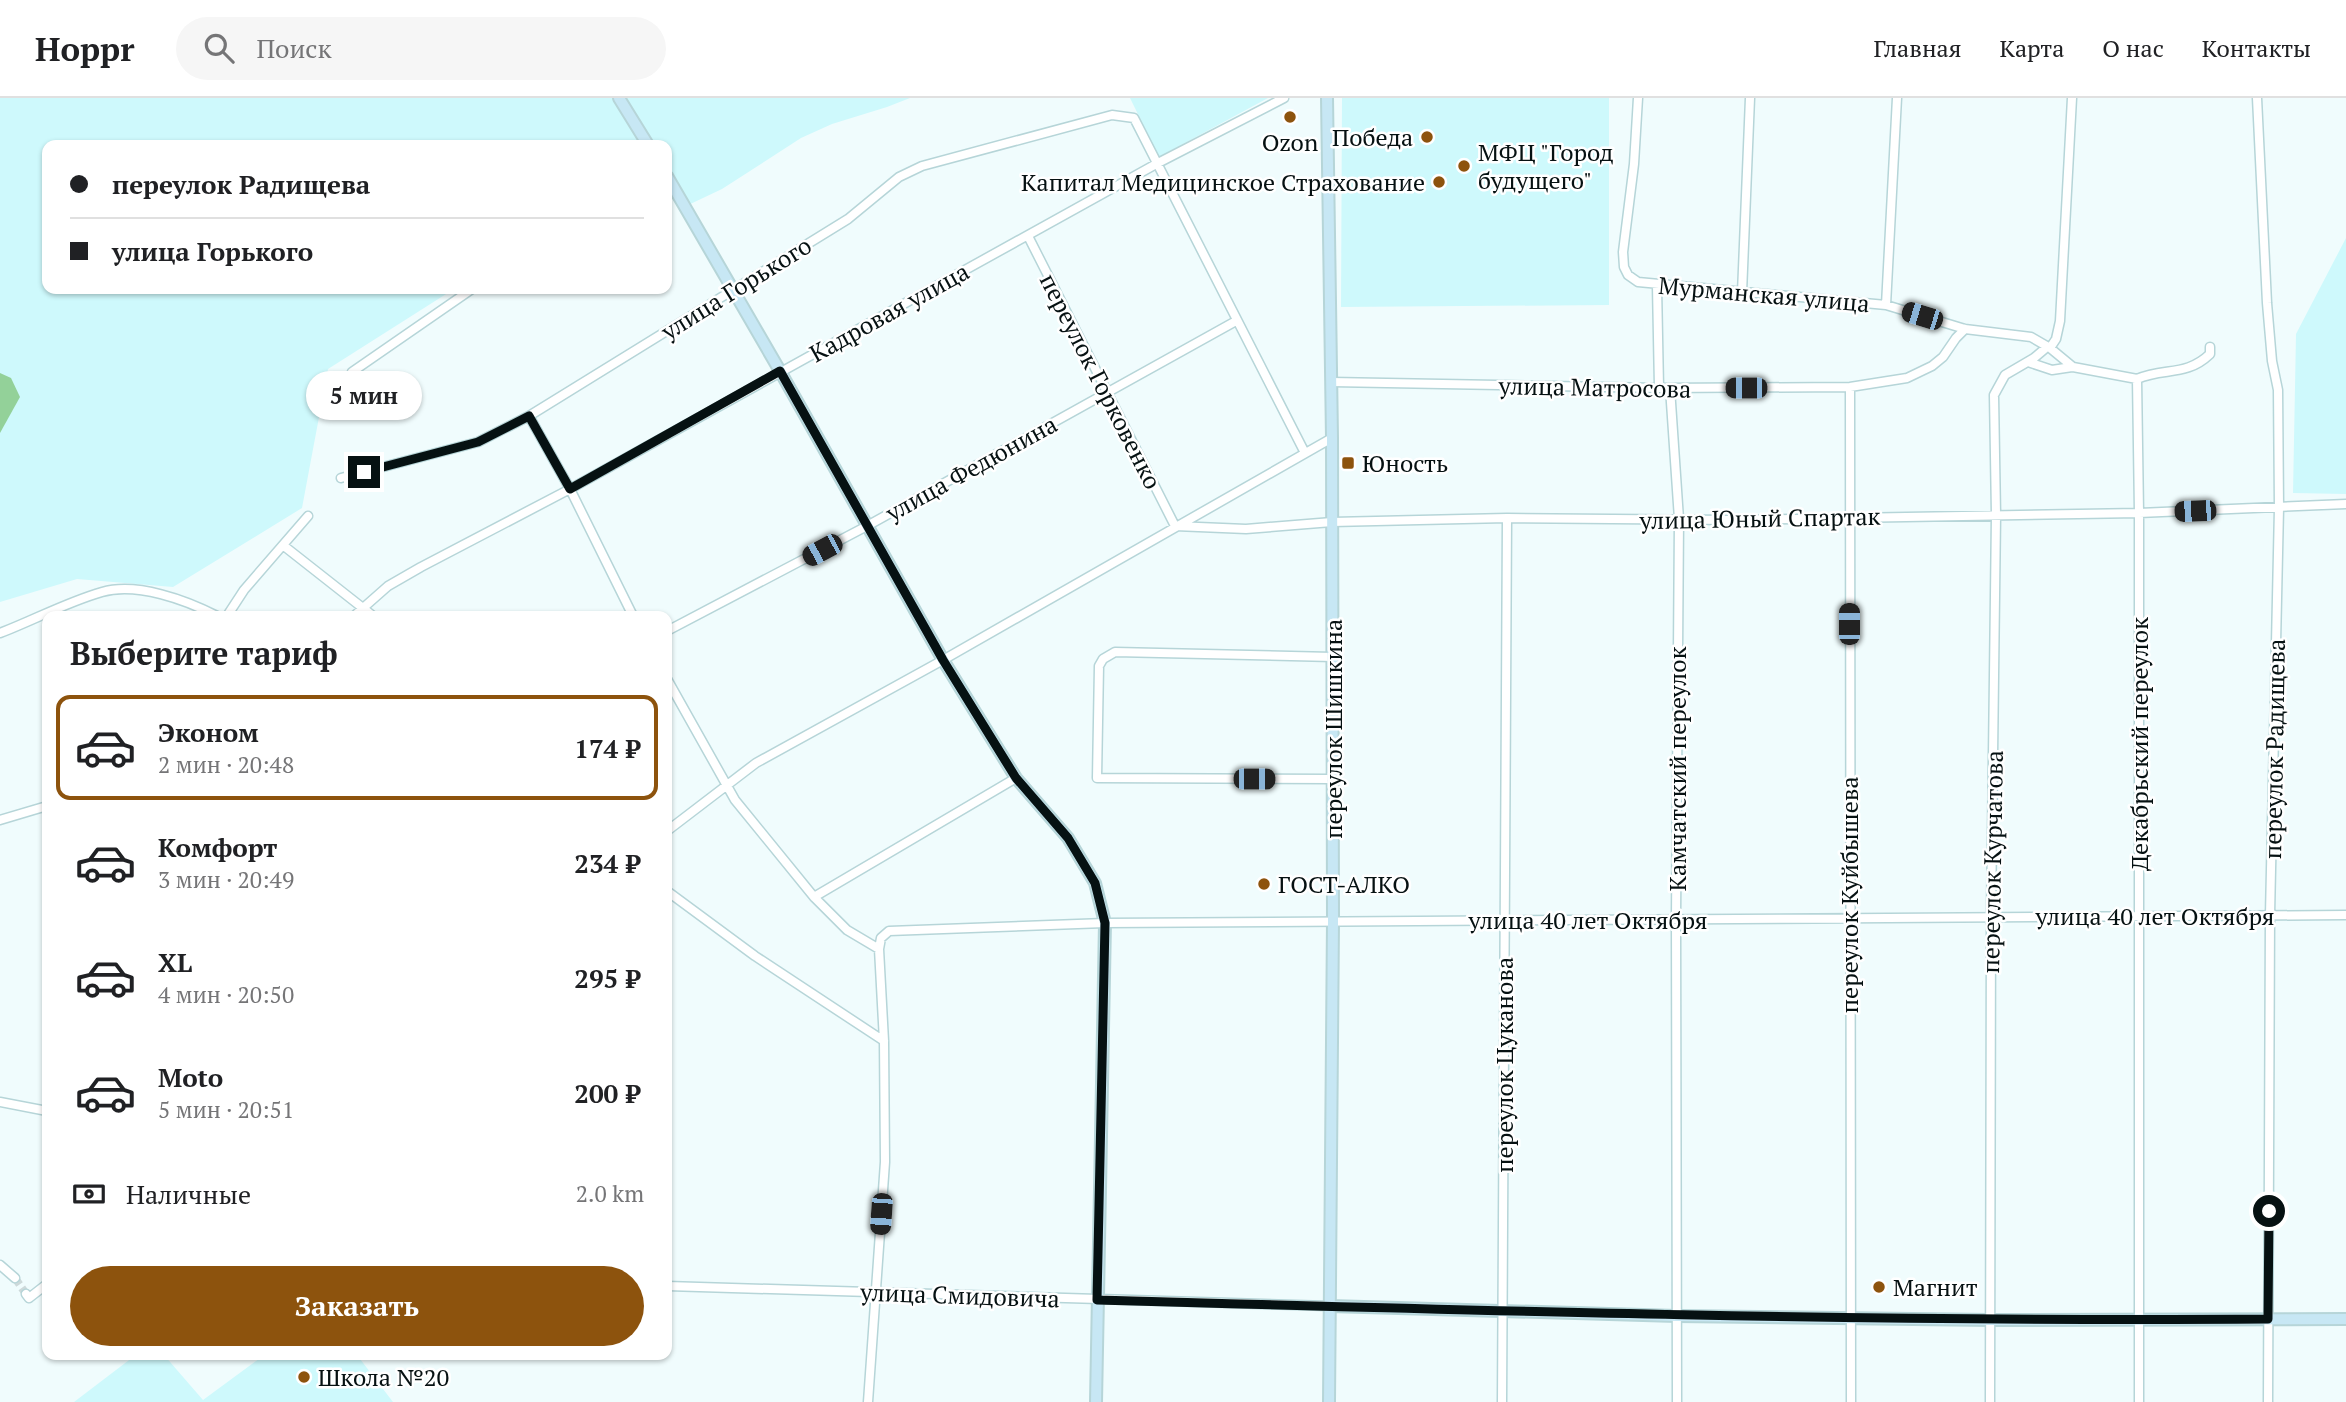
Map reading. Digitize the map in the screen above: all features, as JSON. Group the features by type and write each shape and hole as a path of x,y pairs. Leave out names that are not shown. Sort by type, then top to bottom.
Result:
{"street":[{"path":"619,98 645,140"},
{"name":"Кадровая улица","path":"359,611 388,586 570,489 1158,163 1283,98"},
{"name":"переулок Шишкина","path":"1328,98 1333,657 1329,1402"},
{"name":"Мурманская улица","path":"1638,98 1634,164 1623,252 1624,267 1628,275 1638,282 1657,286 1886,305 1965,329 2031,337 2072,366 2137,379 2146,375 2192,368 2210,354 2210,346"},
{"path":"1742,293 1750,98"},
{"path":"1886,305 1897,98"},
{"path":"2048,347 2056,339 2060,321 2072,98"},
{"name":"переулок Радищева","path":"2257,98 2267,303 2272,361 2278,390 2279,508 2270,915 2268,1402"},
{"name":"улица Горького","path":"341,478 478,442 529,416 848,219 899,177 922,166 1112,115 1134,118 1158,163"},
{"path":"1158,163 1305,453"},
{"path":"672,185 943,660 1016,778 1068,838 1095,883 1105,923 1096,1402"},
{"name":"переулок Горковенко","path":"1028,236 1175,526"},
{"path":"1657,286 1659,388"},
{"path":"352,372 465,294"},
{"name":"улица Федюнина","path":"672,628 867,526 1236,321"},
{"name":"улица Матросова","path":"1331,382 1659,388 1850,387 1907,378 1932,366 1943,357 1965,329"},
{"name":"переулок Курчатова","path":"1990,1402 1991,917 1996,515 1994,396 2005,375 2048,347"},
{"path":"2028,362 2052,370 2072,366"},
{"name":"Декабрьский переулок","path":"2137,379 2139,1402"},
{"name":"переулок Куйбышева","path":"1850,387 1851,1402"},
{"name":"Камчатский переулок","path":"1670,388 1679,519 1676,919 1678,1402"},
{"path":"529,416 570,489 631,611"},
{"path":"672,827 756,763 943,660 1332,438"},
{"name":"улица Юный Спартак","path":"1175,526 1246,529 1332,522 1507,518 1679,519 2139,513 2346,504"},
{"path":"230,611 244,590 308,516"},
{"name":"переулок Цуканова","path":"1502,1402 1507,518"},
{"path":"284,546 367,611"},
{"path":"54,611 104,591 124,589 151,592 186,601 207,611"},
{"path":"0,633 42,616"},
{"path":"1332,779 1097,778 1099,666 1103,659 1115,652 1333,657"},
{"path":"672,688 726,787 814,897 847,930 879,949 884,1041 885,1162 868,1402"},
{"path":"814,897 1016,778"},
{"path":"0,820 42,807"},
{"path":"672,895 743,948 884,1041"},
{"name":"улица 40 лет Октября","path":"879,949 881,938 889,931 1105,923 2346,915"},
{"path":"0,1102 42,1110"},
{"path":"0,1265 15,1278"},
{"name":"улица Смидовича","path":"672,1286 1677,1316 1990,1320 2346,1319"},
{"path":"26,1294 29,1298 42,1288"}],"shaded area":[{"path":"0,98 910,98 832,124 801,138 722,189 684,207 672,189 672,140 42,140 42,294 446,294 328,369 302,508 173,587 77,579 0,602"},
{"path":"1130,98 1268,98 1159,157"},
{"path":"1342,98 1609,98 1609,305 1341,307"},
{"path":"2346,238 2346,494 2293,493 2296,334"},
{"name":"Школа №20","path":"129,1360 168,1360 203,1400 257,1360 361,1360 393,1402 74,1402"}],"green space":[{"path":"0,373 11,378 20,397 0,433"}],"tunnel":[{"path":"15,1278 26,1294"}],"place":[{"name":"Ozon","path":"1290,117"},
{"name":"Победа","path":"1427,137"},
{"name":"МФЦ \"Город будущего\"","path":"1464,166"},
{"name":"Капитал Медицинское Страхование","path":"1439,182"},
{"name":"Юность","path":"1348,463"},
{"name":"ГОСТ-АЛКО","path":"1264,884"},
{"name":"Магнит","path":"1879,1287"},
{"name":"Школа №20","path":"304,1377"}],"route":[{"path":"364,472 478,442 529,416 570,489 780,371 943,660 1016,778 1068,838 1095,883 1105,923 1097,1300 1677,1316 1990,1320 2268,1319 2269,1211"}]}
